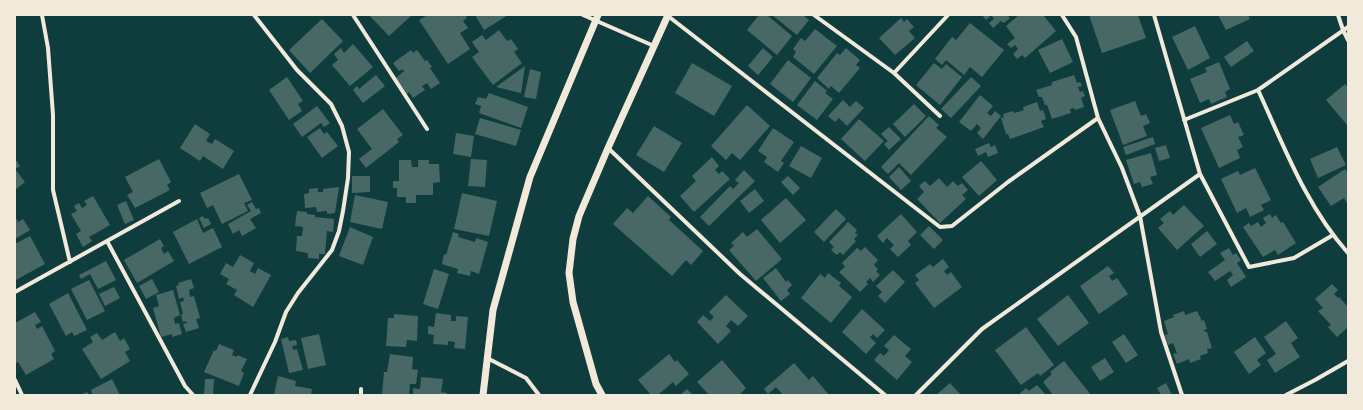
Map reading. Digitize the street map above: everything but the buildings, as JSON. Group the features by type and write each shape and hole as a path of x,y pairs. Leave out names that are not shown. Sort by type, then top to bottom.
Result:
{"street":[{"path":"42,15 48,48 53,115 53,190 70,262"},
{"path":"250,395 275,342 286,312 298,293 332,250 339,231 343,211 348,178 349,152 342,126 331,104 297,70 254,15"},
{"path":"353,15 427,129"},
{"path":"583,15 597,18 654,46"},
{"path":"602,395 596,384 582,339 573,302 569,273 573,239 579,216 668,15 940,227 952,226 1008,182 1098,118"},
{"path":"814,15 894,73 940,116"},
{"path":"894,73 948,15"},
{"path":"1062,15 1076,37 1098,118 1122,168 1140,216 1161,332 1182,395"},
{"path":"1154,15 1200,174 1249,267 1294,258 1332,235"},
{"path":"1338,15 1348,40"},
{"path":"483,395 493,310 530,177 597,18"},
{"path":"1184,120 1258,90 1348,27"},
{"path":"1258,90 1301,185 1332,235 1348,253"},
{"path":"608,148 740,274 885,395"},
{"path":"916,395 982,329 1200,174"},
{"path":"15,292 179,202"},
{"path":"107,241 185,386 193,395"},
{"path":"487,358 526,378 540,395"},
{"path":"1286,395 1348,361"},
{"path":"15,380 22,395"},
{"path":"361,389 361,395"}]}
